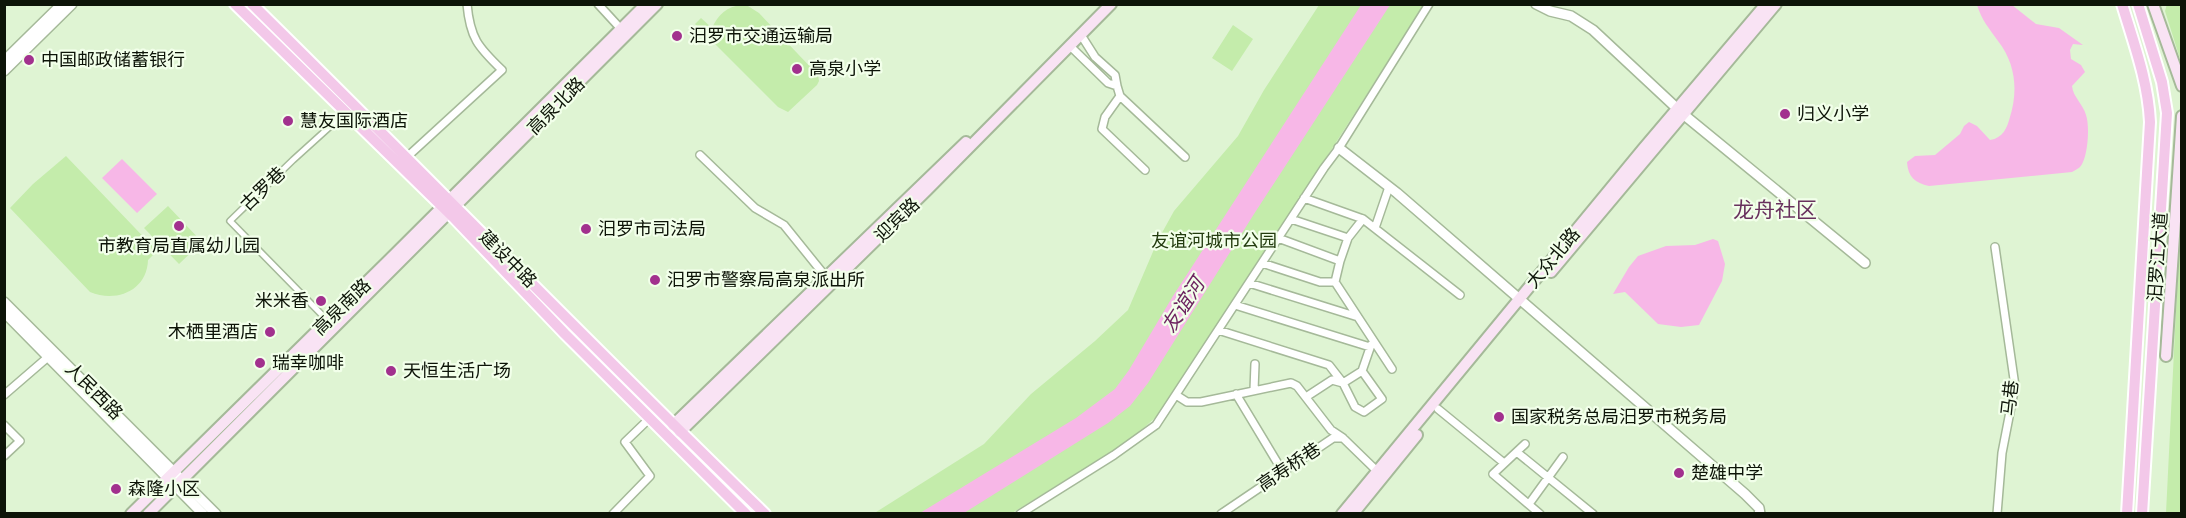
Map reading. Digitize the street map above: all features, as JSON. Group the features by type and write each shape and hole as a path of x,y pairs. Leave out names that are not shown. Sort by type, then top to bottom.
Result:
{"main road":[{"name":"建设中路","path":"235,4 345,113 449,207 765,513"},
{"name":"建设中路","path":"252,4 407,158 565,334 746,513"},
{"name":"高泉北路","path":"449,207 646,4"},
{"name":"高泉北路","path":"449,207 657,4"},
{"name":"迎宾路","path":"677,428 826,277 1105,4"},
{"name":"迎宾路","path":"677,428 927,190 1112,4"},
{"name":"大众北路","path":"1353,513 1380,474 1680,112 1766,4"},
{"name":"大众北路","path":"1680,112 1776,4"},
{"name":"汨罗江大道","path":"2122,4 2149,94 2150,122 2127,513"},
{"name":"汨罗江大道","path":"2138,4 2162,82 2167,113 2142,513"},
{"path":"2153,4 2181,86"},
{"path":"2166,356 2181,116"},
{"name":"高泉南路","path":"148,513 175,479 328,321 449,207"},
{"name":"高泉南路","path":"131,513 175,479 449,207"},
{"name":"大众北路","path":"1342,513 1438,409 1521,302"}],"street":[{"path":"4,61 63,4"},
{"path":"4,71 72,4"},
{"path":"407,158 502,70 478,47 472,31 467,4"},
{"path":"598,4 621,29"},
{"path":"1020,513 1114,455 1156,425 1339,148 1429,4"},
{"path":"1536,4 1550,11 1571,16 1593,30 1680,112 1865,263"},
{"path":"1081,35 1095,57 1115,75 1120,96 1185,157"},
{"path":"1071,46 1108,83 1117,86"},
{"path":"1120,96 1105,117 1102,129 1145,170"},
{"name":"古罗巷","path":"328,321 230,221 292,160 345,113"},
{"path":"1339,148 1389,187 1745,494 1759,508 1760,513"},
{"path":"700,155 754,208 784,225 826,277"},
{"path":"1375,228 1389,187"},
{"path":"1304,198 1363,219 1460,295"},
{"path":"1291,219 1348,238"},
{"path":"1363,219 1348,238 1335,282 1392,369"},
{"path":"1278,238 1340,261"},
{"name":"马巷","path":"1995,247 2015,386 2002,453 1997,513"},
{"path":"1262,262 1320,282 1335,282"},
{"path":"1250,283 1358,317"},
{"name":"人民西路","path":"4,302 175,479"},
{"path":"1235,305 1370,347"},
{"name":"人民西路","path":"4,312 175,479"},
{"path":"1218,330 1329,365 1343,383 1355,407 1364,412 1382,399 1362,370"},
{"path":"1306,397 1332,380 1343,383 1362,370 1372,339"},
{"path":"4,395 48,357"},
{"path":"1254,390 1255,364"},
{"path":"1176,395 1187,402 1201,402 1290,383 1297,386 1331,430 1342,438"},
{"path":"1236,393 1283,472"},
{"path":"1438,409 1504,463"},
{"path":"613,513 650,476 626,442 651,417"},
{"path":"4,425 20,441 4,456"},
{"name":"高寿桥巷","path":"1221,513 1333,438 1342,438 1380,474"},
{"path":"1525,444 1493,474 1540,513"},
{"path":"1518,453 1593,513"},
{"path":"1529,504 1563,457"},
{"path":"175,479 203,513"},
{"path":"175,479 216,513"}],"green space":[{"path":"2167,4 2181,5 2181,62 2165,11"},
{"path":"742,5 759,13 818,75 817,85 788,112 778,107 695,24 701,18 712,28 724,12"},
{"name":"友谊河城市公园","path":"1319,5 1424,5 1207,344 1158,415 1126,443 1012,513 873,514 984,444 1031,394 1095,341 1128,310 1158,240 1174,211 1238,136 1264,90"},
{"path":"1233,25 1253,39 1232,71 1212,58"},
{"path":"66,156 157,251 148,260 142,280 128,292 110,296 90,292 10,208 33,184"},
{"path":"168,206 202,242 179,264 144,228"},
{"path":"2181,245 2181,513 2166,513 2179,250"}],"water":[{"name":"友谊河","path":"1361,5 1390,5 1254,214 1148,383 1130,406 1108,423 964,513 920,513 1076,418 1115,389"},
{"path":"1977,5 2012,5 2036,24 2059,28 2083,45 2073,44 2070,50 2071,59 2081,65 2085,72 2072,86 2074,94 2085,111 2088,142 2083,163 2072,172 1929,186 1916,181 1911,175 1907,162 1915,156 1935,155 1960,134 1969,122 1977,126 1990,140 2001,135 2007,125 2014,97 2012,68 2004,50 1983,20"},
{"path":"122,159 157,194 137,213 102,178"},
{"path":"1713,239 1718,241 1725,264 1722,281 1699,325 1681,327 1658,324 1625,292 1613,294 1638,256 1666,246 1695,245"}],"place":[{"name":"汨罗市交通运输局","path":"677,36"},
{"name":"中国邮政储蓄银行","path":"29,60"},
{"name":"高泉小学","path":"797,69"},
{"name":"归义小学","path":"1785,114"},
{"name":"慧友国际酒店","path":"288,121"},
{"name":"市教育局直属幼儿园","path":"179,226"},
{"name":"汨罗市司法局","path":"586,229"},
{"name":"汨罗市警察局高泉派出所","path":"655,280"},
{"name":"米米香","path":"321,301"},
{"name":"木栖里酒店","path":"270,332"},
{"name":"瑞幸咖啡","path":"260,363"},
{"name":"天恒生活广场","path":"391,371"},
{"name":"国家税务总局汨罗市税务局","path":"1499,417"},
{"name":"楚雄中学","path":"1679,473"},
{"name":"森隆小区","path":"116,489"}],"district":[{"name":"龙舟社区","path":"1775,210"}]}
